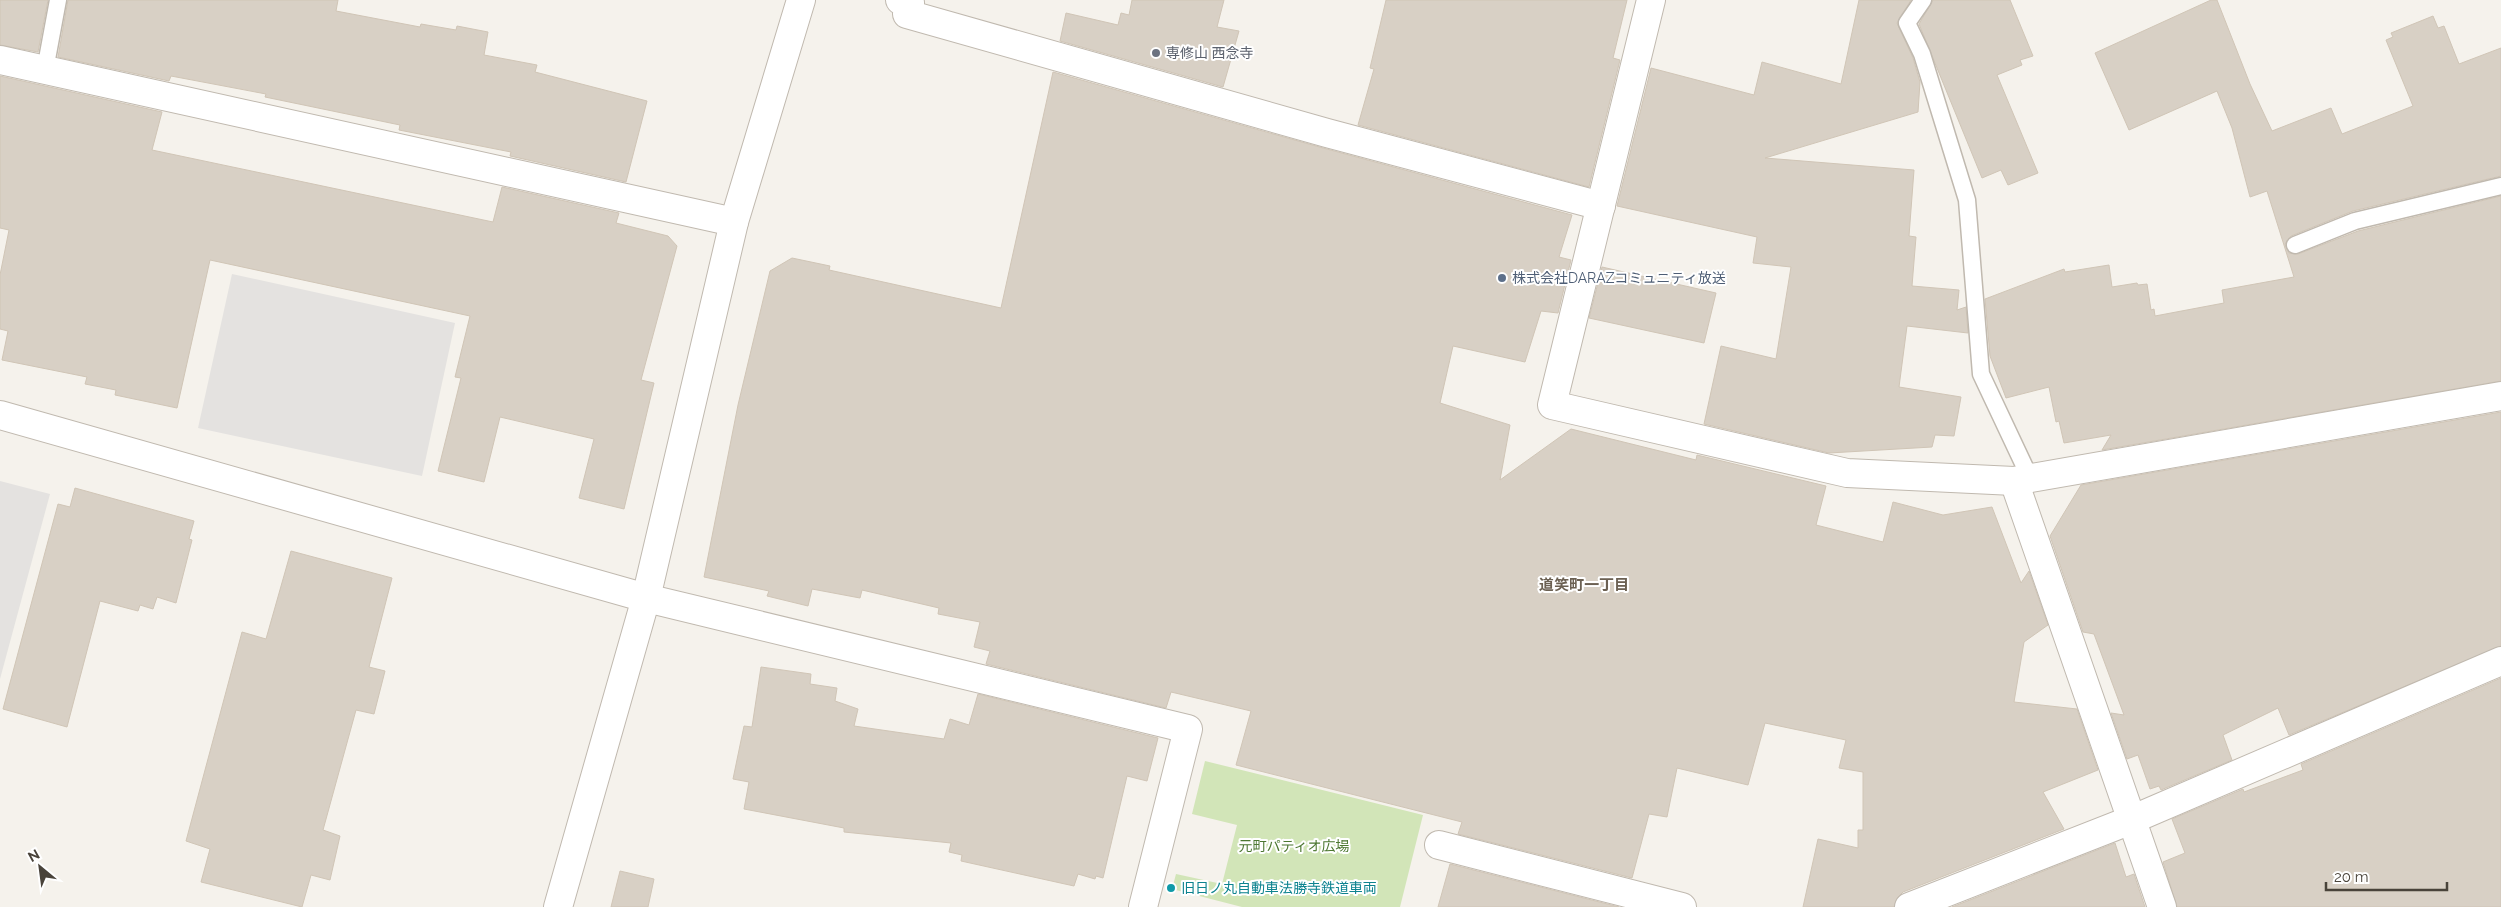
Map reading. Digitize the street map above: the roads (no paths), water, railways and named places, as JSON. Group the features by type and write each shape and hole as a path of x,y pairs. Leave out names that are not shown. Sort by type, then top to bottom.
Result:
{"street":[{"path":"558,907 646,598 734,222 801,0"},
{"path":"900,0 910,3 907,14 1326,133 1601,206"},
{"path":"1651,0 1552,405 1847,472 2022,480 2501,396"},
{"path":"0,60 734,222"},
{"path":"0,415 646,598 1188,729 1143,907"},
{"path":"2022,480 2131,820 2162,907"},
{"path":"1909,907 2131,820 2501,661"},
{"path":"1439,845 1682,907"}],"lane":[{"path":"45,70 58,0"},
{"path":"1923,0 1907,23 1922,54 1967,200 1981,374 2022,480"},
{"path":"2295,245 2355,221 2501,186"}],"place":[{"name":"専修山 西念寺","path":"1156,53"},
{"name":"株式会社DARAZコミュニティ放送","path":"1502,278"},
{"name":"旧日ノ丸自動車法勝寺鉄道車両","path":"1171,888"}],"district":[{"name":"道笑町一丁目","path":"1584,585"}],"park label":[{"name":"元町パティオ広場","path":"1294,846"}]}
